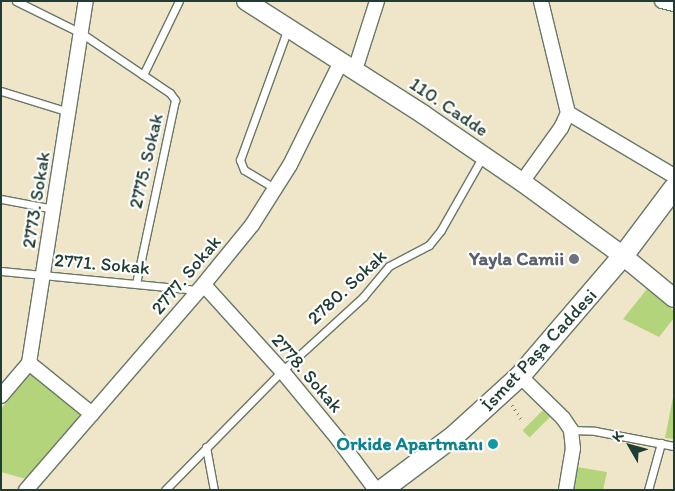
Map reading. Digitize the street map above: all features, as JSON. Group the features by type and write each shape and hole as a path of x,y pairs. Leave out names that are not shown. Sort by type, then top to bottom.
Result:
{"main road":[{"name":"İsmet Paşa Caddesi","path":"383,489 454,436 520,376 623,256 674,188"}],"street":[{"name":"2773. Sokak","path":"1,396 29,362 86,1"},
{"name":"110. Cadde","path":"246,1 348,66 522,182 623,256 674,298"},
{"name":"2777. Sokak","path":"26,490 202,288 252,225 276,189 348,66 377,1"},
{"path":"522,182 561,128 568,113 541,1"},
{"path":"662,1 674,4"},
{"path":"568,113 674,176"},
{"name":"2778. Sokak","path":"202,288 282,371 338,439 383,489"},
{"path":"29,362 92,414"},
{"path":"520,376 563,418 571,430 573,448 566,490"}],"lane":[{"name":"2775. Sokak","path":"16,1 81,33 174,97 175,105 136,283"},
{"path":"143,75 179,1"},
{"path":"276,189 244,170 240,160 288,27"},
{"path":"1,91 69,112"},
{"name":"2780. Sokak","path":"165,490 282,371 363,297 389,266 429,245 441,230 483,156"},
{"path":"1,200 54,209"},
{"name":"2771. Sokak","path":"1,271 202,288"},
{"path":"571,430 595,431 674,446"},
{"path":"648,490 661,443"},
{"path":"206,447 214,490"}],"green space":[{"path":"647,289 674,311 674,318 659,337 623,319"},
{"path":"31,373 81,415 26,479 1,472 1,409"},
{"path":"674,392 674,439 665,438"},
{"path":"543,410 550,417 530,438 522,431"},
{"path":"577,467 607,472 603,490 573,490"}],"place":[{"name":"Yayla Camii","path":"574,259"},
{"name":"Orkide Apartmanı","path":"493,444"}]}
